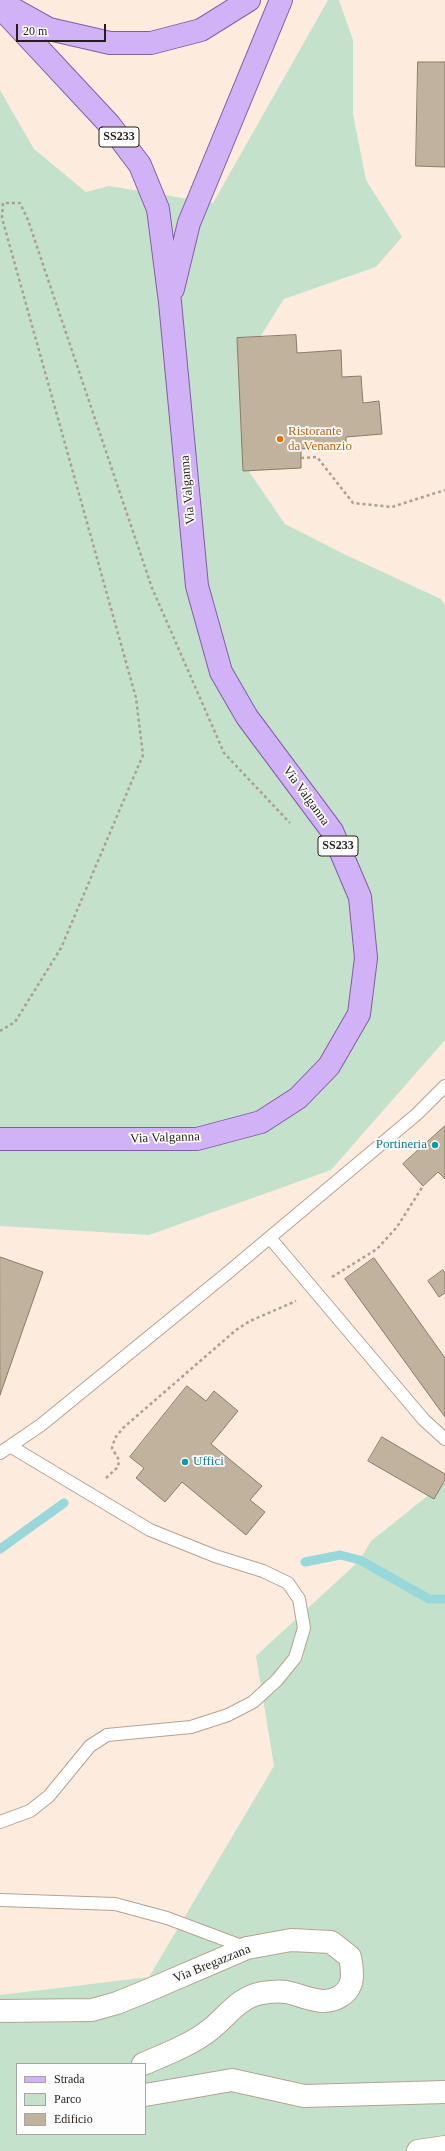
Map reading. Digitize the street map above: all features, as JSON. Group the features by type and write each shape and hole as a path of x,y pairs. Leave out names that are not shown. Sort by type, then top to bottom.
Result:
{"main road":[{"path":"0,2 49,28 110,44 151,43 201,30 250,0"},
{"name":"SS233","path":"170,302 190,223 281,0"},
{"name":"SS233","path":"0,7 109,124 140,165 158,209 170,302"},
{"name":"Via Valganna","path":"0,1139 197,1139 261,1122 298,1098 329,1066 359,1014 366,958 360,897 332,832 248,717 221,672 197,586 170,302"}],"street":[{"name":"Via Bregazzana","path":"0,2011 92,2010 117,2003 247,1948 290,1940 331,1942 350,1958 353,1975 351,1986 340,1997 328,2002 285,1992 261,1993 233,2006 211,2029 180,2048 145,2063"},
{"path":"146,2095 232,2080 304,2096 445,2092"},
{"path":"418,2151 445,2147"}],"lane":[{"path":"0,1822 30,1811 49,1796 90,1746 107,1735 191,1727 228,1715 253,1702 277,1680 295,1658 304,1628 299,1599 288,1583 263,1571 215,1556 150,1530 89,1493 5,1450 41,1424 270,1238 417,1114 445,1086"},
{"path":"270,1238 424,1420 445,1439"},
{"path":"0,1900 115,1904 167,1918 247,1948"}],"path":[{"path":"0,1031 15,1022 61,948 143,755 136,698 2,218 3,203 20,203 28,220 152,588 224,753 295,828"},
{"path":"301,458 317,457 353,503 392,507 445,490"},
{"path":"329,1279 377,1249 397,1227 423,1186"},
{"path":"89,1493 118,1467 119,1460 112,1448 115,1438 123,1428 236,1330 250,1321 302,1296"}],"green space":[{"path":"328,0 339,0 353,40 353,114 366,180 402,237 376,267 284,299 241,367 250,473 285,524 346,555 441,599 445,606 445,1040 331,1170 149,1235 0,1226 0,90 34,149 86,192 109,186 213,203"},
{"path":"445,1482 445,2151 0,2151 0,1995 149,1977 274,1766 256,1656 360,1560 371,1541"}],"building":[{"path":"418,62 445,62 445,167 416,166"},
{"path":"296,335 297,353 341,350 342,377 361,376 363,403 379,401 382,434 346,437 346,446 301,449 301,468 243,471 237,338"},
{"name":"Portineria","path":"445,1126 445,1179 438,1172 423,1186 403,1164"},
{"path":"0,1257 43,1272 0,1395"},
{"path":"374,1258 445,1358 445,1417 345,1279"},
{"path":"443,1270 445,1273 445,1293 439,1297 428,1281"},
{"name":"Uffici","path":"187,1386 206,1401 214,1391 238,1411 211,1444 262,1486 250,1500 265,1512 246,1535 182,1482 165,1502 136,1478 144,1468 130,1457"},
{"path":"382,1437 445,1474 445,1480 434,1499 368,1461"}],"waterway":[{"path":"0,1549 64,1503"},
{"path":"305,1562 340,1555 360,1560 429,1599 445,1599"}],"place":[{"name":"Ristorante da Venanzio","path":"280,439"},
{"name":"Portineria","path":"435,1145"},
{"name":"Uffici","path":"185,1462"}]}
